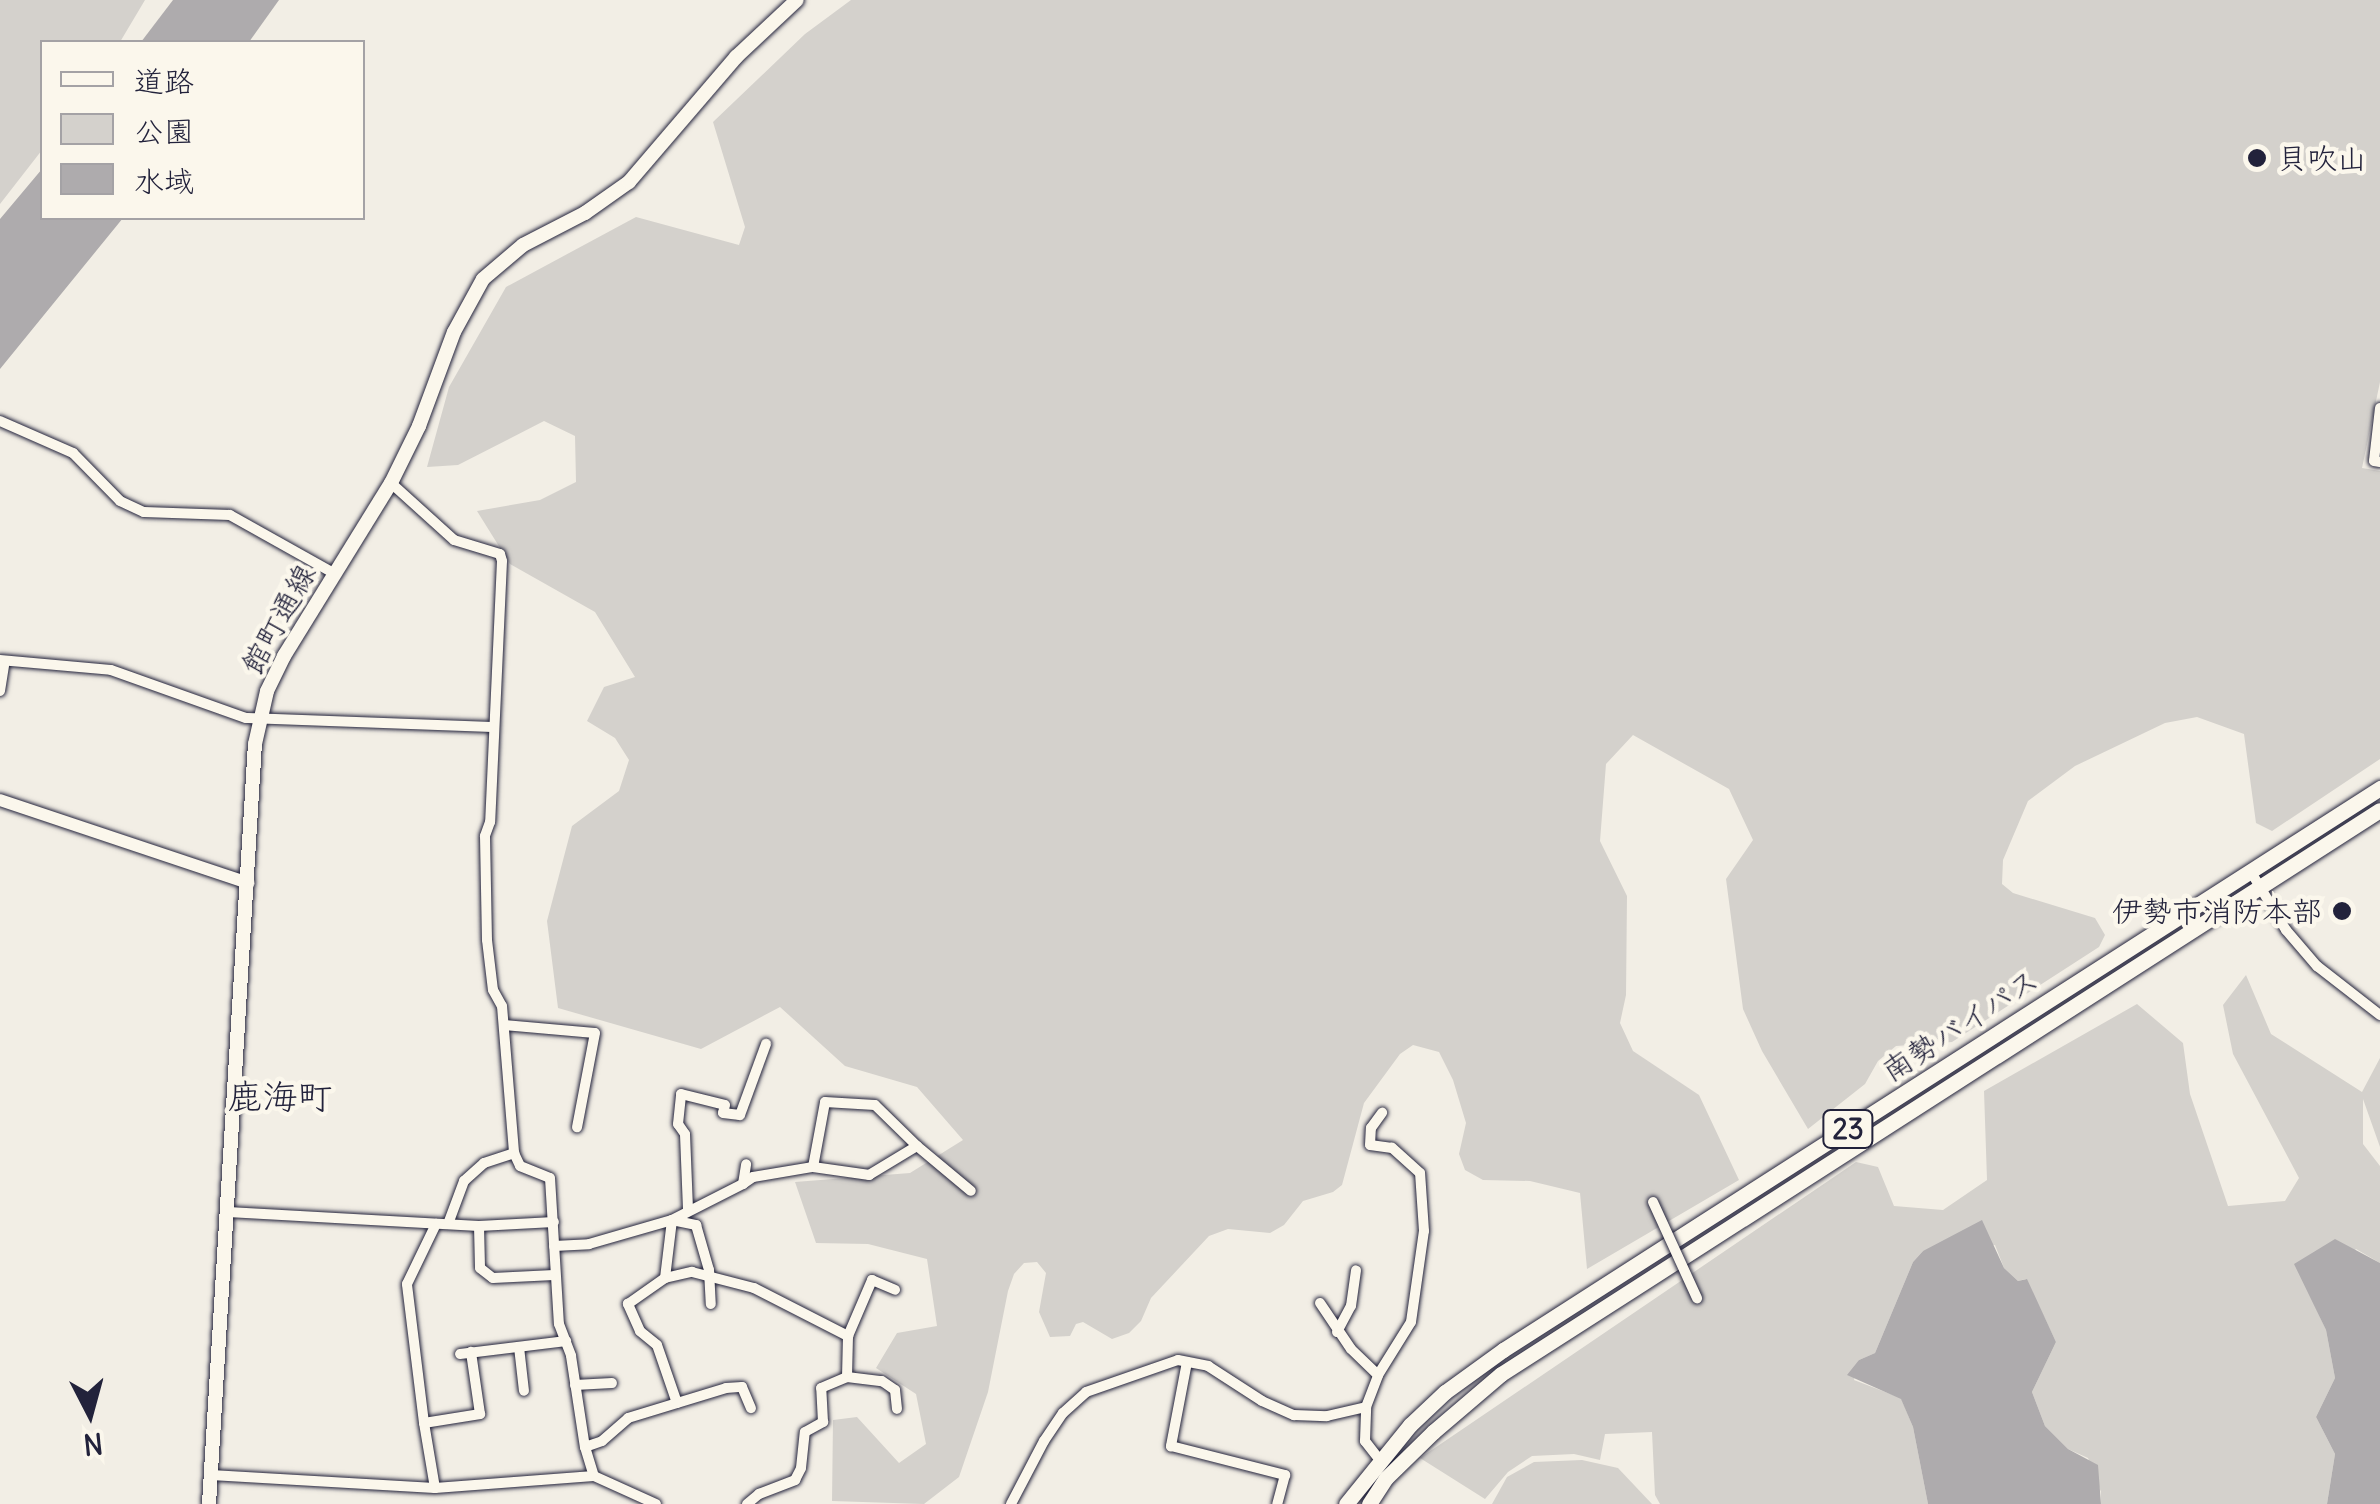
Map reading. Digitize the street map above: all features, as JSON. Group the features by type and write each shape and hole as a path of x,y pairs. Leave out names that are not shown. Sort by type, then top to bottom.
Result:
{"highway":[{"name":"南勢バイパス","path":"1346,1504 1379,1459 1445,1392 1502,1350 2380,788"},
{"name":"南勢バイパス","path":"1369,1504 1386,1478 1421,1443 1501,1374 2380,810"}],"main road":[{"name":"館町通線","path":"209,1504 258,718 284,656 391,483 454,332 483,279 523,245 597,206 629,182 736,57 797,0"}],"street":[{"path":"2380,408 2374,461 2380,462"},
{"path":"0,421 73,453 120,500 144,512 230,515 334,574"},
{"path":"391,483 454,540 500,554 483,899 493,990 502,1006 514,1153 520,1166 550,1178 554,1275 584,1446 594,1476"},
{"path":"0,691 3,661 111,670 258,718 494,727"},
{"path":"0,800 248,883"},
{"path":"2251,872 2286,930 2317,966 2380,1015"},
{"path":"504,1026 594,1033 576,1127"},
{"path":"688,1209 685,1134 678,1124 681,1094 725,1105 723,1113 740,1115 766,1044"},
{"path":"813,1167 825,1102 876,1105 971,1191"},
{"path":"1379,1459 1365,1441 1366,1407 1378,1375 1412,1322 1424,1231 1420,1173 1392,1148 1370,1145 1371,1128 1382,1113"},
{"path":"554,1246 589,1244 672,1220 754,1177 813,1167 868,1175 917,1146"},
{"path":"435,1488 407,1284 464,1181 484,1162 514,1153"},
{"path":"743,1184 746,1164"},
{"path":"1653,1202 1697,1298"},
{"path":"228,1212 480,1226 554,1222"},
{"path":"672,1220 696,1225 710,1278 711,1304"},
{"path":"666,1278 672,1220"},
{"path":"480,1226 480,1268 493,1278 554,1275"},
{"path":"1337,1332 1351,1306 1356,1270"},
{"path":"677,1403 657,1346 640,1331 628,1304 666,1278 692,1272 754,1288 848,1336"},
{"path":"847,1377 848,1336 872,1280 895,1290"},
{"path":"1320,1303 1337,1332 1378,1375"},
{"path":"424,1423 480,1414 466,1353 566,1341"},
{"path":"519,1347 524,1392"},
{"path":"1011,1504 1044,1441 1063,1413 1086,1392 1178,1360 1208,1366 1262,1401 1294,1416 1327,1416 1366,1407"},
{"path":"1187,1362 1171,1446 1286,1475 1277,1504"},
{"path":"747,1504 759,1494 795,1480 802,1468 805,1432 823,1422 821,1388 847,1377 882,1381 895,1390 897,1409"},
{"path":"575,1385 612,1383"},
{"path":"584,1446 602,1440 628,1418 726,1388 742,1388 751,1408"},
{"path":"211,1475 435,1488 594,1476 656,1504"}],"green space":[{"path":"0,0 145,0 121,40 40,40 40,153 0,204"},
{"path":"851,0 2380,0 2380,382 2362,468 2380,471 2380,759 2272,831 2256,823 2244,734 2197,717 2165,723 2075,766 2028,801 2003,860 2002,884 2013,893 2095,918 2105,935 2099,947 1952,1042 1896,1046 1878,1061 1865,1084 1808,1129 1762,1051 1743,1009 1726,879 1753,840 1729,789 1633,735 1606,764 1600,841 1627,896 1626,995 1620,1023 1633,1051 1699,1095 1739,1180 1587,1269 1580,1193 1530,1181 1483,1180 1465,1170 1459,1154 1466,1123 1453,1080 1439,1052 1413,1045 1400,1054 1364,1103 1342,1185 1333,1192 1303,1201 1284,1225 1270,1233 1228,1229 1209,1236 1151,1298 1141,1321 1129,1333 1112,1339 1083,1322 1076,1324 1070,1336 1050,1337 1039,1312 1046,1273 1037,1262 1024,1263 1014,1274 1008,1291 988,1392 959,1477 924,1504 832,1501 833,1420 857,1417 899,1463 926,1444 916,1394 876,1368 897,1333 937,1326 927,1259 868,1244 816,1243 795,1182 910,1173 963,1140 917,1087 845,1066 780,1007 701,1049 558,1008 547,921 572,826 619,791 629,760 615,738 587,721 604,687 635,677 595,612 510,564 477,511 540,500 576,482 575,436 544,421 458,465 427,467 449,387 506,287 636,217 739,245 745,227 713,122 805,34"},
{"path":"2246,975 2271,1034 2362,1092 2380,1058 2380,1147 2363,1099 2363,1144 2380,1166 2380,1263 2356,1249 2310,1295 2326,1330 2335,1378 2316,1417 2335,1454 2327,1504 2101,1504 2101,1492 2088,1458 2068,1449 2045,1426 2032,1392 2056,1342 2026,1279 2018,1281 2004,1268 1995,1245 1923,1251 1913,1262 1875,1353 1859,1360 1854,1380 1901,1398 1913,1427 1928,1504 1660,1504 1655,1495 1652,1432 1605,1434 1600,1460 1574,1454 1532,1456 1508,1472 1485,1499 1420,1458 1856,1162 1878,1167 1894,1206 1943,1210 1987,1180 1984,1091 2137,1004 2183,1043 2190,1094 2228,1206 2285,1201 2299,1178 2233,1054 2223,1005"},
{"path":"1582,1460 1618,1468 1652,1504 1492,1504 1507,1477 1534,1462"}],"water":[{"path":"173,0 279,0 250,40 143,40"},
{"path":"40,171 40,220 121,220 0,369 0,219"},
{"path":"1982,1220 2004,1268 2018,1281 2027,1279 2056,1342 2032,1392 2045,1426 2068,1449 2098,1465 2101,1504 1928,1504 1913,1427 1901,1399 1847,1375 1859,1360 1875,1353 1913,1262 1923,1251"},
{"path":"2335,1239 2380,1263 2380,1504 2327,1504 2335,1454 2316,1417 2335,1378 2326,1330 2294,1264"}],"place":[{"name":"貝吹山","path":"2257,158"},
{"name":"伊勢市消防本部","path":"2342,911"}],"district":[{"name":"鹿海町","path":"280,1096"}]}
